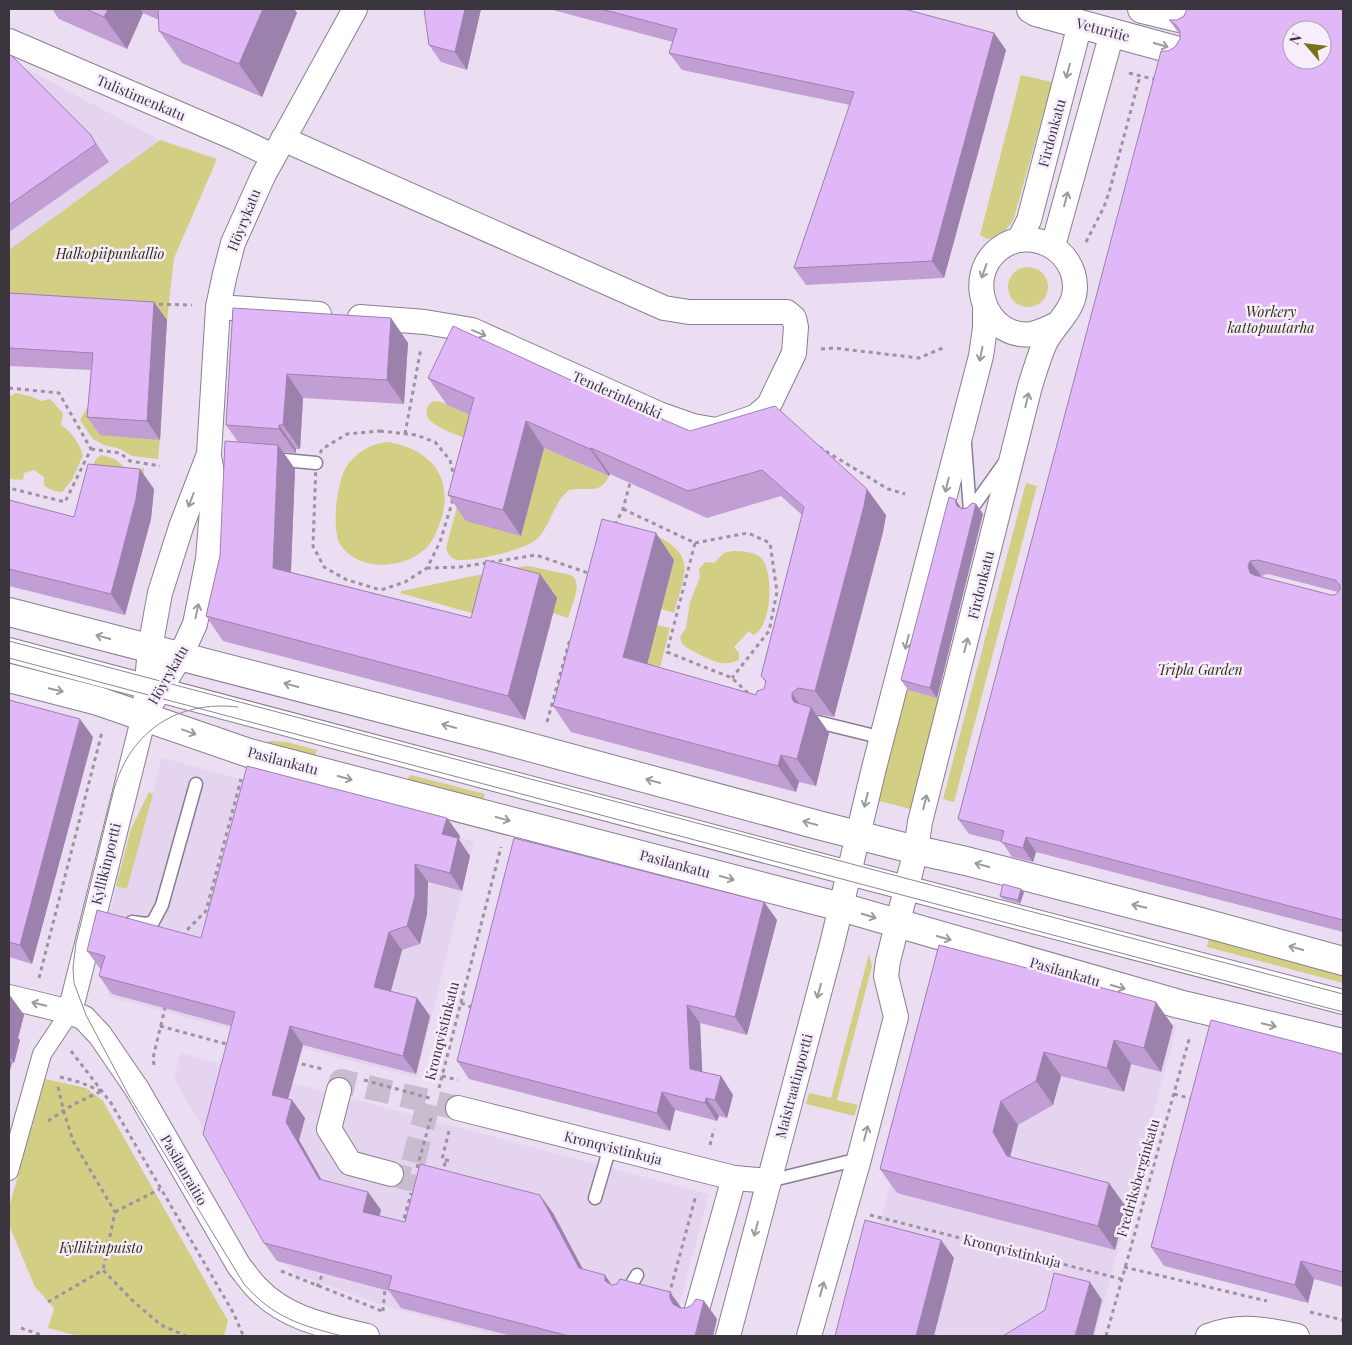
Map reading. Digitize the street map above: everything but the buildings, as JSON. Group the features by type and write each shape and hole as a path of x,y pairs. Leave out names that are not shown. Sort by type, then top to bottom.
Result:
{"street":[{"name":"Höyrykatu","path":"153,688 180,657 195,624 208,559 214,485 213,454 218,307 233,243 262,176 355,9"},
{"name":"Veturitie","path":"1031,9 1036,12 1176,50"},
{"path":"1142,9 1183,19"},
{"name":"Firdonkatu","path":"1019,240 1029,220 1080,24"},
{"path":"1053,246 1112,32"},
{"name":"Tulistimenkatu","path":"9,41 235,138 278,147 642,298"},
{"path":"858,835 981,356 985,328 985,306 980,285 986,265 999,248 1019,240 1036,240 1053,246 1062,254 1069,264 1075,281"},
{"name":"Firdonkatu","path":"916,850 920,822 1035,369 1045,343 1073,302 1076,288 1075,281"},
{"name":"Tenderinlenkki","path":"218,307 414,321 472,330 659,414 693,426 716,430 755,417 769,405 794,353 796,327 794,318 787,312 689,312 664,308 642,298"},
{"path":"985,306 992,318 1003,327 1016,332 1030,334 1044,331 1057,324"},
{"name":"Höyrykatu","path":"144,716 153,688 150,648 160,593 181,526 213,454"},
{"path":"9,612 858,835 916,850 966,860 1343,961"},
{"path":"9,650 1343,1002"},
{"name":"Pasilankatu","path":"9,678 79,695 249,753 841,907 898,925 1179,1004 1343,1043"},
{"name":"Kyllikinportti","path":"70,1012 101,914 144,716"},
{"name":"Maistraatinportti","path":"728,1336 841,907 858,835"},
{"path":"809,1336 859,1159 896,1017 886,976 888,961 916,850"},
{"name":"Pasilanraitio","path":"9,997 70,1012 84,1018 100,1035 137,1089 239,1266 257,1288 292,1314 313,1322 367,1336"},
{"path":"9,1171 42,1054 52,1036 70,1012"},
{"path":"335,1081 329,1128 350,1162 391,1174"},
{"name":"Kronqvistinkuja","path":"458,1108 734,1178 769,1182"},
{"path":"696,1313 734,1178"},
{"path":"1208,1336 1232,1328 1252,1328 1297,1336"}],"lane":[{"path":"963,421 970,511 1016,448"},
{"path":"261,458 316,463"},
{"path":"818,722 883,738"},
{"path":"124,920 146,924 153,922 158,915 196,784"},
{"path":"594,1198 610,1147"},
{"path":"769,1182 859,1159"},
{"path":"625,1295 637,1275"}],"path":[{"path":"1126,73 1160,81"},
{"path":"1075,281 1085,246 1104,207 1110,189 1140,76"},
{"path":"148,304 218,307"},
{"path":"794,353 834,348 919,358 945,347"},
{"path":"405,434 420,356"},
{"path":"9,388 59,393 91,449"},
{"path":"380,431 405,434 416,435 435,442 450,460 454,477 452,503 440,542 427,568 405,582 381,590 347,580 324,567 313,546 316,463 322,449 347,434 380,431"},
{"path":"812,442 888,489 905,494"},
{"path":"91,449 120,453 130,462 160,466"},
{"path":"9,488 65,502 91,449"},
{"path":"615,526 632,474"},
{"path":"622,509 695,543 748,533 770,542 777,592 769,631 732,678"},
{"path":"695,543 667,652 732,678 753,698"},
{"path":"427,568 460,568 536,555 591,574 595,566"},
{"path":"546,726 573,631"},
{"path":"33,1003 103,729"},
{"path":"182,942 186,931 206,911 242,775"},
{"path":"232,815 241,818"},
{"path":"228,829 237,831"},
{"name":"Kronqvistinkatu","path":"438,1092 502,842"},
{"path":"223,848 232,850"},
{"path":"184,937 192,940"},
{"path":"461,1002 478,1010"},
{"path":"154,1073 153,1058 165,1008"},
{"path":"160,1026 235,1046"},
{"name":"Fredriksberginkatu","path":"1106,1336 1190,1034"},
{"path":"52,1036 67,1046 111,1103 234,1314 242,1335 246,1336"},
{"path":"292,1062 335,1081"},
{"path":"442,1076 459,1080"},
{"path":"48,1302 103,1270 115,1212 73,1142 56,1077 79,1082 102,1091"},
{"name":"Kronqvistinkatu","path":"359,1079 436,1100 435,1105"},
{"path":"16,1145 39,1126 102,1091"},
{"path":"1174,1094 1198,1100"},
{"path":"416,1175 433,1110"},
{"path":"446,1143 442,1159 450,1161"},
{"path":"446,1160 441,1177 448,1179"},
{"path":"668,1297 698,1188"},
{"path":"115,1212 160,1189"},
{"path":"400,1230 411,1191"},
{"name":"Kronqvistinkuja","path":"844,1208 1121,1279"},
{"path":"402,1224 411,1227"},
{"path":"1124,1267 1267,1301"},
{"path":"103,1270 132,1300 161,1324 186,1336"},
{"path":"280,1271 382,1311"},
{"path":"318,1287 323,1273"},
{"path":"1305,1310 1343,1320"},
{"path":"21,1328 44,1336"}],"shaded area":[{"path":"9,62 27,69 160,140 9,250"},
{"path":"162,758 474,841 417,1078 109,997 100,970 116,886 127,889"},
{"path":"949,964 1177,1025 1095,1336 850,1336"},
{"path":"180,1053 709,1194 671,1336 500,1336 395,1309 295,1274 276,1253 174,1079"}],"green space":[{"path":"1021,75 1052,82 1014,218 1004,232 987,239 980,235"},
{"name":"Halkopiipunkallio","path":"160,140 217,159 174,258 167,320 9,310 9,250"},
{"path":"1032,267 1039,270 1045,276 1048,287 1047,295 1039,304 1032,307 1024,307 1017,304 1009,295 1008,283 1011,276 1020,268"},
{"path":"16,393 41,401 50,399 63,413 61,425 75,438 79,446 83,455 72,480 62,492 54,491 44,486 44,477 34,470 24,473 23,480 9,479 9,397"},
{"path":"96,400 160,439 158,459 132,456 120,449 104,445 93,439 80,420 88,406"},
{"path":"434,401 441,402 474,417 464,438 429,420 427,408"},
{"path":"388,442 421,454 432,464 440,475 444,489 444,504 441,520 434,537 426,548 402,562 374,564 361,561 349,554 340,544 336,527 337,503 341,479 349,463 366,448"},
{"path":"544,448 609,476 597,488 569,490 559,501 542,533 531,543 511,551 476,559 458,560 450,556 446,548 456,511 459,491 521,536"},
{"path":"101,455 115,459 123,466 122,475 130,477 144,467 143,488 83,485 96,459"},
{"path":"1026,483 1037,486 954,802 943,799"},
{"path":"653,534 677,550 682,558 684,576 674,613 661,609 674,560 595,585"},
{"path":"732,551 752,553 762,559 768,576 769,600 764,622 759,630 753,635 749,631 734,647 739,653 739,659 733,662 720,663 687,648 682,644 680,637 686,628 690,602 700,577 699,569 705,562 714,563 724,553"},
{"path":"528,566 571,575 575,579 577,589 568,618 553,613 556,598 497,570"},
{"path":"483,574 475,614 400,593 402,591"},
{"path":"657,625 670,628 660,667 655,665 649,691 640,689"},
{"path":"900,688 942,699 914,810 872,799"},
{"path":"267,742 287,742 317,750 314,760 266,746"},
{"path":"411,775 485,794 482,804 407,781"},
{"path":"149,792 153,794 127,889 116,886 131,829"},
{"path":"1209,937 1343,972 1343,983 1207,947"},
{"path":"869,954 872,966 837,1100 858,1105 854,1116 806,1104 809,1093 831,1098"},
{"name":"Kyllikinpuisto","path":"45,1079 86,1088 103,1101 228,1321 224,1336 78,1336 48,1328 54,1308 35,1287 9,1225 9,1208"}],"tunnel":[{"path":"339,1090 341,1081 458,1108"},
{"path":"391,1174 409,1179 429,1101"}],"tram line":[{"path":"9,641 1343,994"},
{"path":"9,658 1343,1012"},
{"path":"238,707 216,706 195,709 176,715 160,724 145,736 132,751 114,789 76,943 73,968 74,983 86,1015 128,1094 244,1284 266,1305 288,1319 342,1336"}],"park label":[{"name":"Workery kattopuutarha","path":"1271,320"},
{"name":"Tripla Garden","path":"1200,670"}]}
